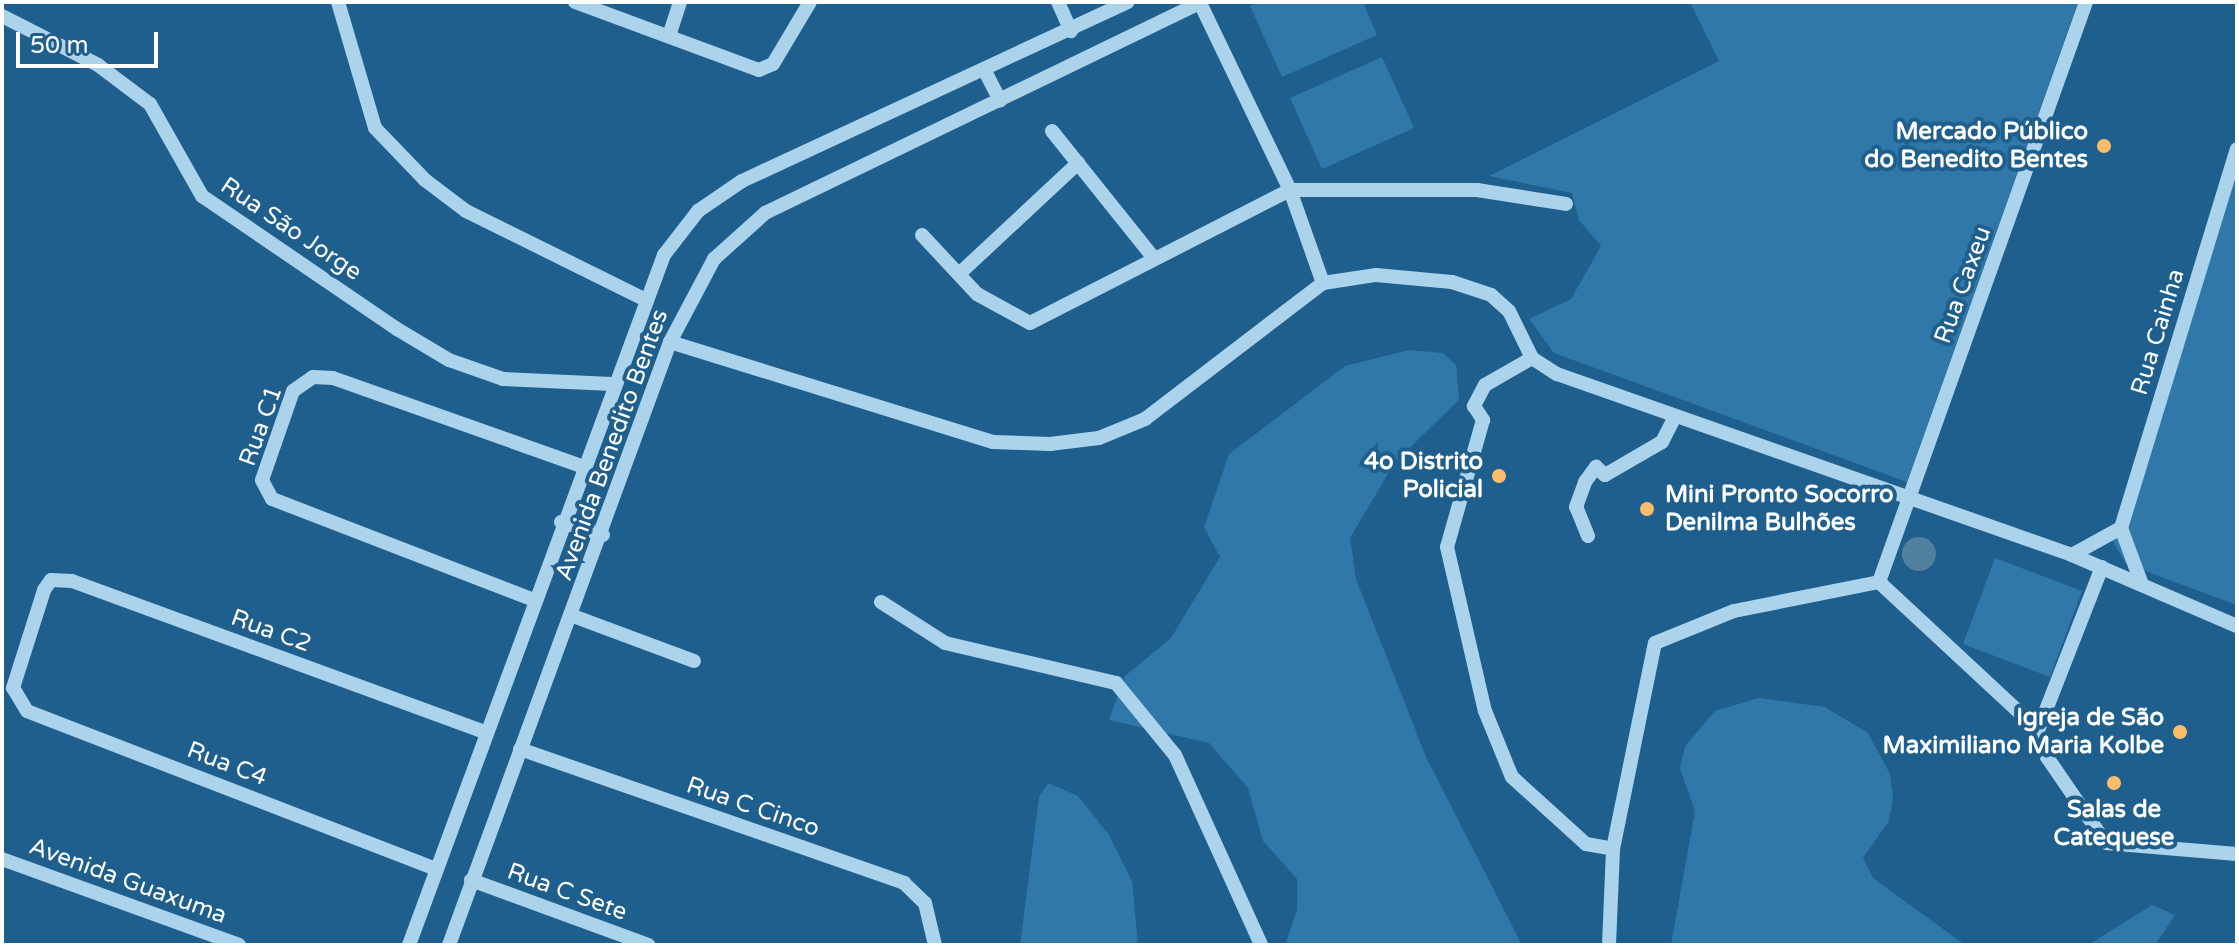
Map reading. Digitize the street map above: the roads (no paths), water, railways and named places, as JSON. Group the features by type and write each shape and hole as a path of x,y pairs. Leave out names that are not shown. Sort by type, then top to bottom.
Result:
{"street":[{"path":"338,2 375,128 425,180 479,218 644,299"},
{"path":"575,2 764,69 810,2"},
{"path":"669,36 680,2"},
{"path":"1058,2 1071,31"},
{"name":"Avenida Benedito Bentes","path":"409,945 581,466 644,299 664,255 698,211 742,181 921,94 986,73 1128,2"},
{"path":"1201,2 1290,190 1323,283"},
{"name":"Avenida Benedito Bentes","path":"449,945 520,749 603,535 670,342 714,259 765,213 1201,2"},
{"name":"Rua Caxeu","path":"1879,582 2086,2"},
{"name":"Rua São Jorge","path":"2,16 98,65 150,104 202,196 397,329 449,360 503,379 612,384"},
{"path":"986,73 1000,101"},
{"path":"1052,131 1153,257"},
{"name":"Rua Cainha","path":"2121,528 2237,149"},
{"path":"959,274 1078,163"},
{"path":"922,235 959,274 1009,316 1030,323 1153,257 1290,190 1477,190 1566,204"},
{"path":"670,342 993,442 1050,444 1099,438 1145,419 1323,283 1419,277 1491,295 1509,311 1532,358 1675,416 2072,555 2141,582 2237,626"},
{"path":"1532,358 1485,385 1474,406 1483,420 1447,547 1485,711 1512,777 1586,844 1613,849"},
{"name":"Rua C1","path":"534,600 272,499 262,480 293,391 313,377 333,378 581,466"},
{"path":"1588,536 1576,507 1585,482 1596,467 1605,475 1662,442 1675,416"},
{"path":"561,522 603,535"},
{"path":"2072,555 2121,528 2141,582"},
{"path":"2102,567 2038,730 2040,747 2106,843 2237,854"},
{"name":"Rua C2","path":"13,688 44,590 51,580 72,581 487,733"},
{"path":"1609,945 1613,849 1655,643 1734,611 1879,582 2038,730"},
{"path":"881,602 945,643 1116,683 1175,755 1261,945"},
{"path":"2212,613 2237,619"},
{"path":"573,616 694,661"},
{"name":"Rua C4","path":"13,688 27,711 436,869"},
{"name":"Rua C Cinco","path":"520,749 904,883 925,903 935,945"},
{"name":"Avenida Guaxuma","path":"2,859 239,945"},
{"name":"Rua C Sete","path":"471,880 649,945"}],"place":[{"name":"Mercado Público do Benedito Bentes","path":"2104,146"},
{"name":"4o Distrito Policial","path":"1499,476"},
{"name":"Mini Pronto Socorro Denilma Bulhões","path":"1647,509"},
{"name":"Igreja de São Maximiliano Maria Kolbe","path":"2180,732"},
{"name":"Salas de Catequese","path":"2114,783"}]}
